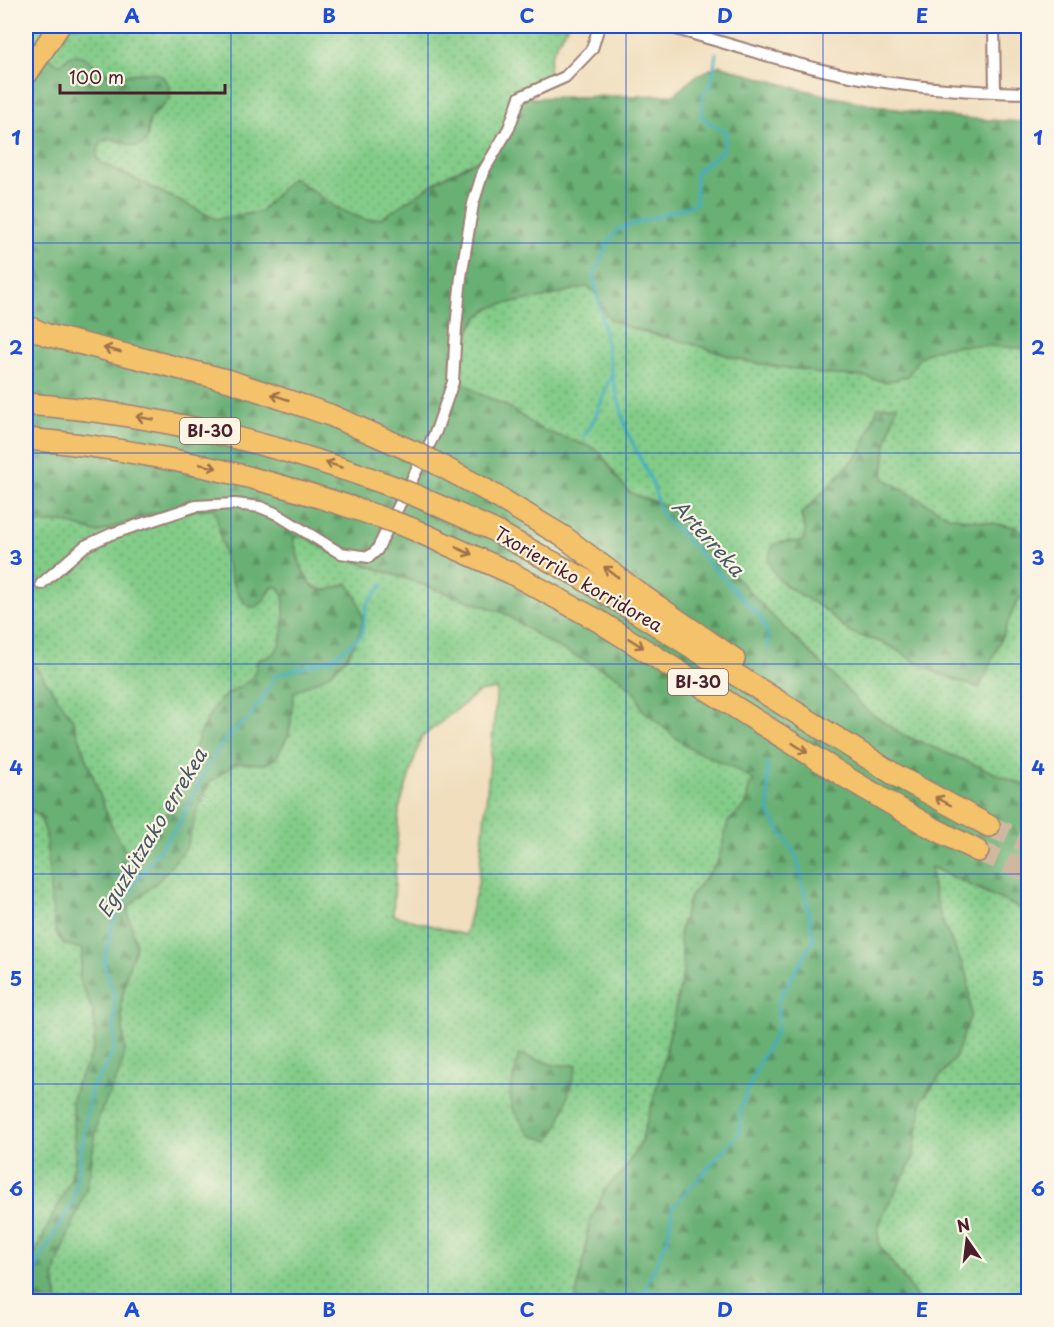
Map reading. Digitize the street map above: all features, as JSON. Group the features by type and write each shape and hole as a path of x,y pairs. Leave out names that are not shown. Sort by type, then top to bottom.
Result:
{"highway":[{"path":"26,75 59,26"},
{"path":"26,326 47,335 160,362 263,392 339,419 423,456 564,537 644,597 877,757 897,776"},
{"name":"Txorierriko korridorea","path":"26,404 97,411 176,423 275,447 419,497 491,529 582,578 897,776 988,826"},
{"name":"Txorierriko korridorea","path":"26,439 126,451 213,467 310,493 410,528 511,573 597,620 849,779 927,825 978,851"}],"street":[{"path":"41,584 85,546 111,534 196,506 235,504 260,507 340,553 369,557 377,550 436,430 453,382 461,277 473,204 483,172 509,128 520,98 566,77 592,49 599,26"},
{"path":"665,26 827,71 877,81 953,90 1029,93"},
{"path":"994,26 995,92"}],"green space":[{"path":"33,26 409,26 427,32 445,33 457,32 457,26 568,26 551,59 550,83 522,101 490,154 442,178 382,218 367,220 335,207 292,178 260,212 216,219 98,161 97,152 101,142 112,140 131,145 148,136 150,118 162,107 145,72 115,76 89,60 60,65 26,42 26,35"},
{"path":"26,42 60,65 75,55 82,56 101,70 115,76 150,72 162,76 170,89 170,95 165,104 150,119 146,142 135,146 115,139 106,140 98,148 98,161 216,219 260,212 292,178 335,207 352,215 367,220 382,218 442,178 490,154 524,98 674,95 696,76 720,65 800,89 857,102 942,116 1028,122 1028,349 989,346 943,348 921,357 908,376 885,382 866,377 815,373 742,360 623,325 608,317 595,292 587,287 488,309 479,316 468,334 459,380 480,394 505,405 542,430 600,452 628,491 666,506 683,520 697,539 865,709 901,734 1028,787 1028,912 931,867 932,885 942,921 968,977 971,1015 955,1058 922,1099 913,1159 884,1213 878,1230 879,1245 920,1301 575,1301 589,1223 607,1187 623,1172 641,1142 661,1073 684,969 679,934 690,897 718,862 728,822 746,805 749,786 754,781 736,769 687,747 642,709 636,693 619,677 549,643 504,613 332,553 306,537 293,537 305,576 314,587 327,590 348,583 360,608 362,624 360,632 348,655 332,672 294,692 289,734 276,758 266,764 236,763 210,782 202,796 186,848 159,880 127,908 136,946 127,972 121,1003 125,1052 120,1071 98,1118 87,1187 57,1265 54,1279 58,1301 26,1301 26,1272 72,1176 75,1158 72,1101 75,1087 92,1053 95,1039 93,1011 79,979 83,949 64,944 56,933 46,833 40,817 26,805 26,653 72,718 110,823 129,858 147,841 170,810 186,776 210,713 221,699 252,677 257,661 271,655 278,648 283,627 284,608 279,587 272,587 262,603 255,608 246,604 238,594 227,565 215,508 150,514 98,533 64,522 31,524 29,517 26,516"},
{"path":"587,287 595,292 608,317 623,325 742,360 815,373 866,377 885,382 908,376 921,357 943,348 989,346 1028,349 1028,539 1016,527 948,516 883,478 886,445 896,406 878,407 861,452 801,515 805,529 804,540 786,541 770,564 786,586 824,609 850,632 886,644 935,671 979,688 1015,606 1020,598 1028,596 1028,787 901,734 865,709 697,539 683,520 660,503 628,491 600,452 542,430 505,405 480,394 459,381 468,334 479,316 488,309"},
{"path":"897,405 886,445 883,478 948,516 1016,527 1028,539 1028,596 1020,598 1015,606 980,688 939,673 879,641 849,631 828,612 787,586 772,570 769,560 771,550 777,543 804,540 805,529 801,515 861,452 878,407"},
{"path":"215,508 233,584 262,603 273,587 279,587 282,592 284,617 282,635 276,651 257,661 251,679 226,695 218,704 203,728 181,789 169,811 155,832 129,858 110,823 72,719 26,653 26,516 29,517 31,524 64,522 98,533 150,514"},
{"path":"293,537 306,537 332,553 504,613 549,643 619,677 636,693 642,709 687,747 736,769 754,781 749,787 746,805 728,822 718,862 690,897 679,934 684,969 661,1073 641,1142 623,1172 607,1187 589,1223 575,1301 58,1302 54,1279 57,1265 87,1187 98,1118 120,1071 125,1052 121,1004 127,972 136,946 127,908 159,880 210,782 236,763 266,764 289,734 294,692 331,673 349,655 362,623 328,590 319,589 307,579","holes":["497,689 478,884 465,935 393,915 399,809 421,738 479,692","519,1054 554,1065 512,1108"]},
{"path":"26,805 40,817 46,833 51,901 64,944 83,949 79,979 93,1011 95,1039 92,1053 75,1087 72,1101 75,1158 72,1176 26,1272"},
{"path":"931,867 1028,912 1028,1301 920,1301 879,1245 878,1230 883,1213 913,1159 922,1099 955,1058 968,977 942,921 932,885"},
{"path":"519,1054 554,1065 577,1065 561,1119 550,1141 530,1135 512,1108 510,1092"}],"waterway":[{"name":"Eguzkitzako errekea","path":"583,438 595,418 612,373 594,277 606,247 618,229 696,204 696,172 722,151 727,133 702,118 702,95 711,87 716,53"},
{"name":"Arterreka","path":"612,375 627,432 653,484 660,512 761,618 768,635 768,649"},
{"name":"Eguzkitzako errekea","path":"27,1302 29,1287 43,1254 73,1202 91,1089 106,1067 115,1046 114,995 104,964 112,924 137,879 178,826 224,740 250,717 277,675 332,659 362,635 366,606 383,585"},
{"name":"Arterreka","path":"644,1302 646,1286 668,1238 672,1208 740,1132 740,1109 759,1063 778,1028 778,1001 814,939 797,857 769,813 767,763"}],"tunnel":[{"path":"989,826 1028,843"},
{"path":"978,851 1028,871"}]}
